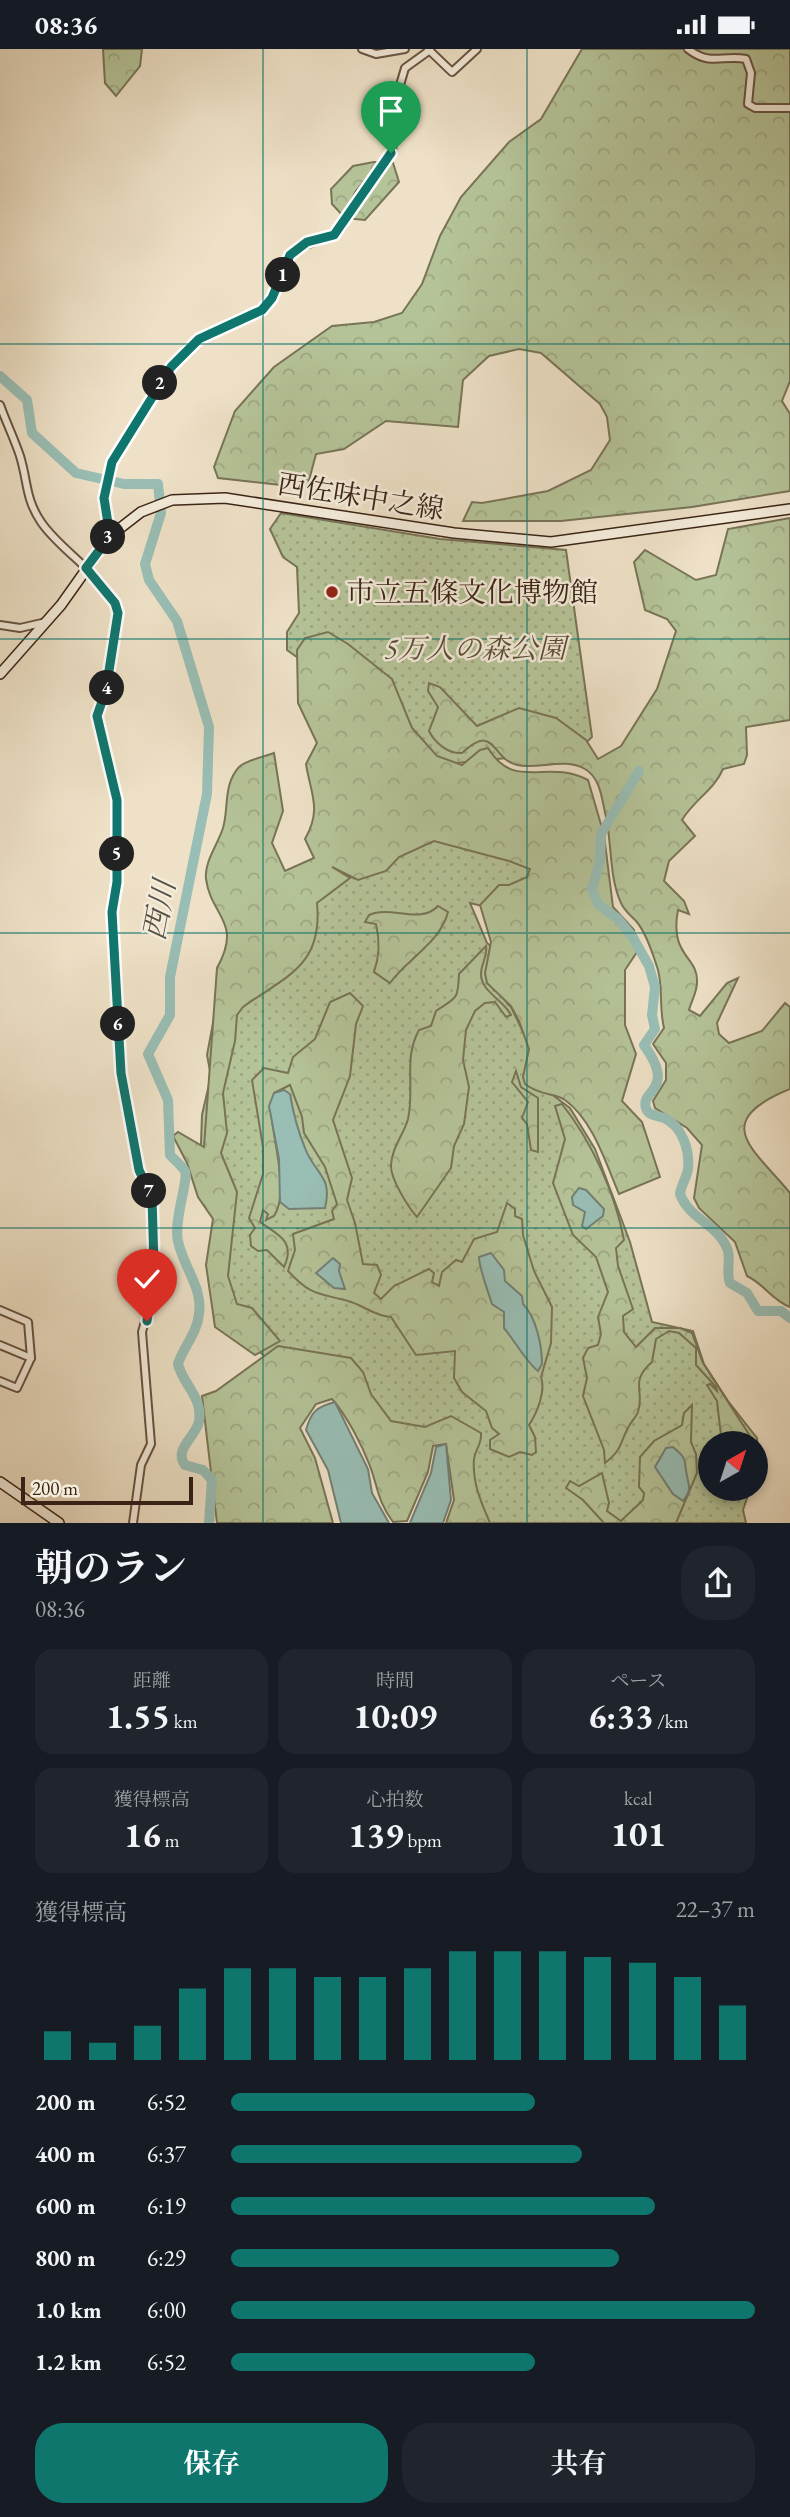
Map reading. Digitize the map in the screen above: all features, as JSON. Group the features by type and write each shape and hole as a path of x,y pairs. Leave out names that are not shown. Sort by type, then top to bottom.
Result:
{"main road":[{"name":"西佐味中之線","path":"0,674 47,622 110,536 155,505 172,500 225,498 518,541 584,540 790,509"},
{"path":"0,1482 59,1523"}],"street":[{"path":"362,49 376,54 405,49"},
{"path":"110,536 104,498 112,462 157,386 187,348 199,339 262,310 272,298 290,255 297,248 334,235 342,227 359,194 391,153 395,102 405,68 429,50 452,72 477,49"},
{"path":"688,49 699,58 721,61 735,56 746,59 751,73 748,104 755,108 790,108"},
{"path":"0,405 20,458 30,505 59,544 86,568 115,603 118,613 106,690 97,716 117,800 117,882 112,912 121,1073 139,1170 152,1198 154,1265 147,1321 142,1332 151,1444 141,1465 133,1523"},
{"path":"0,625 20,628 47,622"},
{"path":"0,1310 28,1322 31,1358 17,1388 2,1382 0,1392"},
{"path":"0,1345 31,1358"}],"green space":[{"path":"103,49 142,49 140,66 116,96 105,83"},
{"path":"582,49 790,49 790,381 782,401 790,414 790,491 692,507 561,521 463,521 472,502 482,503 548,491 591,470 610,440 607,417 600,404 541,353 519,349 489,356 463,380 458,427 386,421 344,449 316,454 307,488 218,478 214,467 235,411 274,367 332,326 374,322 402,313 422,284 440,236 461,197 509,142 541,119"},
{"path":"374,162 393,163 399,182 365,220 345,218 332,204 331,189 353,166"},
{"name":"5万人の森公園","path":"281,513 440,539 566,550 592,737 570,758 538,755 445,764 287,650 287,632 299,613 297,567 283,557 270,529"},
{"path":"790,518 790,720 746,727 747,755 744,764 723,769 682,820 695,836 669,861 664,881 684,901 689,914 678,910 676,926 681,947 696,974 696,990 689,1010 700,1016 727,983 738,978 717,1023 719,1034 729,1043 762,1031 785,1003 790,1007 790,1089 765,1101 751,1113 745,1125 746,1137 752,1149 790,1193 790,1307 747,1276 735,1242 699,1208 694,1198 702,1145 687,1128 655,1108 653,1101 666,1080 666,1063 653,1044 664,1028 658,970 643,931 618,895 606,817 600,790 594,778 585,769 568,764 517,765 508,761 487,741 473,744 462,753 447,750 429,731 438,707 428,691 429,683 440,687 477,726 519,708 556,718 586,740 598,759 621,746 657,689 676,631 667,619 645,610 634,562 645,550 696,580 716,575 728,529"},
{"path":"328,632 348,644 392,679 412,728 437,756 462,765 480,750 488,748 498,761 520,772 558,772 588,780 604,835 613,907 634,930 637,952 625,970 625,1025 636,1054 622,1101 642,1122 660,1177 619,1194 598,1143 575,1109 561,1098 536,1091 525,1084 523,1077 529,1049 511,1006 487,983 485,973 491,942 480,905 499,885 509,885 527,877 530,869 434,841 399,857 386,871 358,880 332,867 350,878 317,903 317,924 308,955 287,977 243,1007 237,1015 235,1041 223,1093 227,1133 221,1153 237,1192 228,1276 237,1304 252,1308 280,1341 255,1355 215,1327 206,1265 213,1219 198,1197 187,1163 173,1136 178,1132 204,1147 217,968 227,940 223,920 209,892 206,873 223,828 228,789 239,767 274,753 283,811 272,843 285,871 314,858 305,839 314,810 306,764 317,743 298,703 297,650 305,638"},
{"path":"429,835 526,858 538,878 482,906 470,903 487,943 494,949 492,986 511,1007 554,1096 570,1108 595,1149 630,1242 652,1322 693,1331 704,1364 752,1431 698,1431 698,1501 746,1501 743,1510 746,1523 472,1523 454,1435 412,1453 366,1403 267,1359 248,1340 222,1293 222,1202 200,1171 202,1115 211,1076 207,1055 222,975 315,868 354,868"},
{"path":"438,906 448,912 444,923 431,941 390,983 374,972 378,936 376,924 365,922 369,915 387,912 423,914"},
{"path":"486,946 481,970 482,980 511,1015 506,1017 495,1002 485,1003 475,1011 466,1030 463,1060 469,1087 464,1124 454,1146 451,1168 417,1217 396,1185 391,1171 394,1152 408,1119 410,1062 414,1041 419,1030 431,1026 436,1011 455,997 459,974"},
{"path":"350,993 363,1006 356,1024 350,1076 333,1120 352,1178 347,1200 355,1223 363,1264 377,1265 381,1275 374,1293 381,1299 394,1286 429,1269 434,1273 432,1282 439,1286 442,1272 456,1260 462,1262 474,1239 497,1232 507,1203 515,1209 515,1216 522,1219 523,1235 534,1271 552,1307 551,1343 541,1377 542,1395 529,1425 535,1437 536,1452 532,1455 520,1452 509,1457 490,1449 490,1440 499,1434 492,1428 486,1411 462,1392 454,1378 455,1351 416,1355 391,1317 310,1290 288,1271 295,1250 293,1234 334,1219 332,1211 337,1204 325,1167 304,1133 302,1117 290,1085 274,1093 272,1123 281,1185 278,1207 274,1216 266,1220 268,1214 263,1210 260,1222 279,1235 286,1245 288,1251 284,1267 267,1250 258,1251 251,1246 250,1235 255,1228 249,1218 263,1174 263,1147 252,1080 264,1068 288,1073 293,1057 315,1039 330,1002"},
{"path":"516,1071 521,1087 538,1098 538,1152 531,1150 527,1124 522,1118 528,1102 512,1082"},
{"path":"562,1104 583,1135 615,1204 624,1240 616,1248 618,1266 633,1309 623,1316 624,1332 636,1347 655,1328 680,1328 692,1333 703,1363 747,1431 720,1431 717,1401 707,1385 710,1384 717,1391 716,1387 696,1365 696,1348 679,1333 669,1331 656,1339 652,1362 639,1381 638,1412 618,1450 605,1463 604,1450 583,1396 587,1378 583,1358 588,1348 598,1345 601,1334 598,1317 608,1292 596,1257 573,1235 553,1183 565,1139 555,1106"},
{"path":"278,1346 351,1358 363,1372 371,1394 391,1421 425,1427 451,1416 481,1433 474,1459 474,1476 490,1523 446,1523 454,1500 446,1444 433,1446 428,1472 407,1521 393,1522 381,1501 358,1440 332,1399 316,1404 300,1428 315,1458 333,1523 217,1523 202,1396 216,1391"},
{"path":"692,1405 691,1442 696,1454 697,1473 676,1523 604,1523 583,1500 566,1488 570,1481 579,1486 602,1473 609,1503 607,1511 621,1521 643,1500 644,1493 639,1487 640,1457 654,1441 682,1425 684,1413"}],"water":[{"path":"284,1090 290,1094 309,1157 325,1182 325,1208 289,1209 280,1202 279,1159 269,1106 274,1093"},
{"path":"579,1188 586,1190 604,1209 603,1216 586,1229 582,1226 585,1212 573,1205 572,1197"},
{"path":"491,1253 504,1270 505,1281 522,1296 523,1304 535,1324 542,1357 538,1371 504,1328 504,1312 492,1304 479,1257"},
{"path":"333,1258 340,1264 339,1271 345,1289 334,1288 316,1273"},
{"path":"335,1402 368,1469 372,1493 389,1523 341,1523 328,1470 306,1430 315,1411"},
{"path":"446,1444 451,1500 443,1523 410,1523 431,1473 436,1447"},
{"path":"673,1447 685,1463 689,1488 683,1501 673,1494 655,1467 666,1448"}],"waterway":[{"name":"西川","path":"0,376 27,400 32,433 76,473 124,484 158,484 161,513 145,564 149,580 177,621 209,727 207,794 170,977 170,1015 148,1054 168,1100 170,1155 184,1169 186,1176 177,1233 198,1295 199,1314 196,1328 178,1364 198,1405 199,1421 184,1448 182,1459 185,1465 203,1470 212,1480 209,1523"},
{"path":"639,771 601,834 600,861 592,889 598,904 618,919 632,936 649,966 655,987 652,1015 655,1029 644,1045 653,1060 658,1080 648,1097 646,1108 651,1114 670,1122 684,1139 688,1169 680,1194 689,1209 715,1231 725,1244 730,1283 747,1293 758,1311 781,1311 790,1318"}],"place":[{"name":"市立五條文化博物館","path":"332,592"}],"route":[{"path":"147,1321 154,1265 152,1198 139,1170 121,1073 112,912 117,882 117,800 97,716 105,697 118,613 115,603 86,568 110,536 104,498 112,462 157,386 187,348 199,339 217,328 246,319 262,310 272,298 290,255 307,242 334,235 342,227 359,194 391,153"}]}
